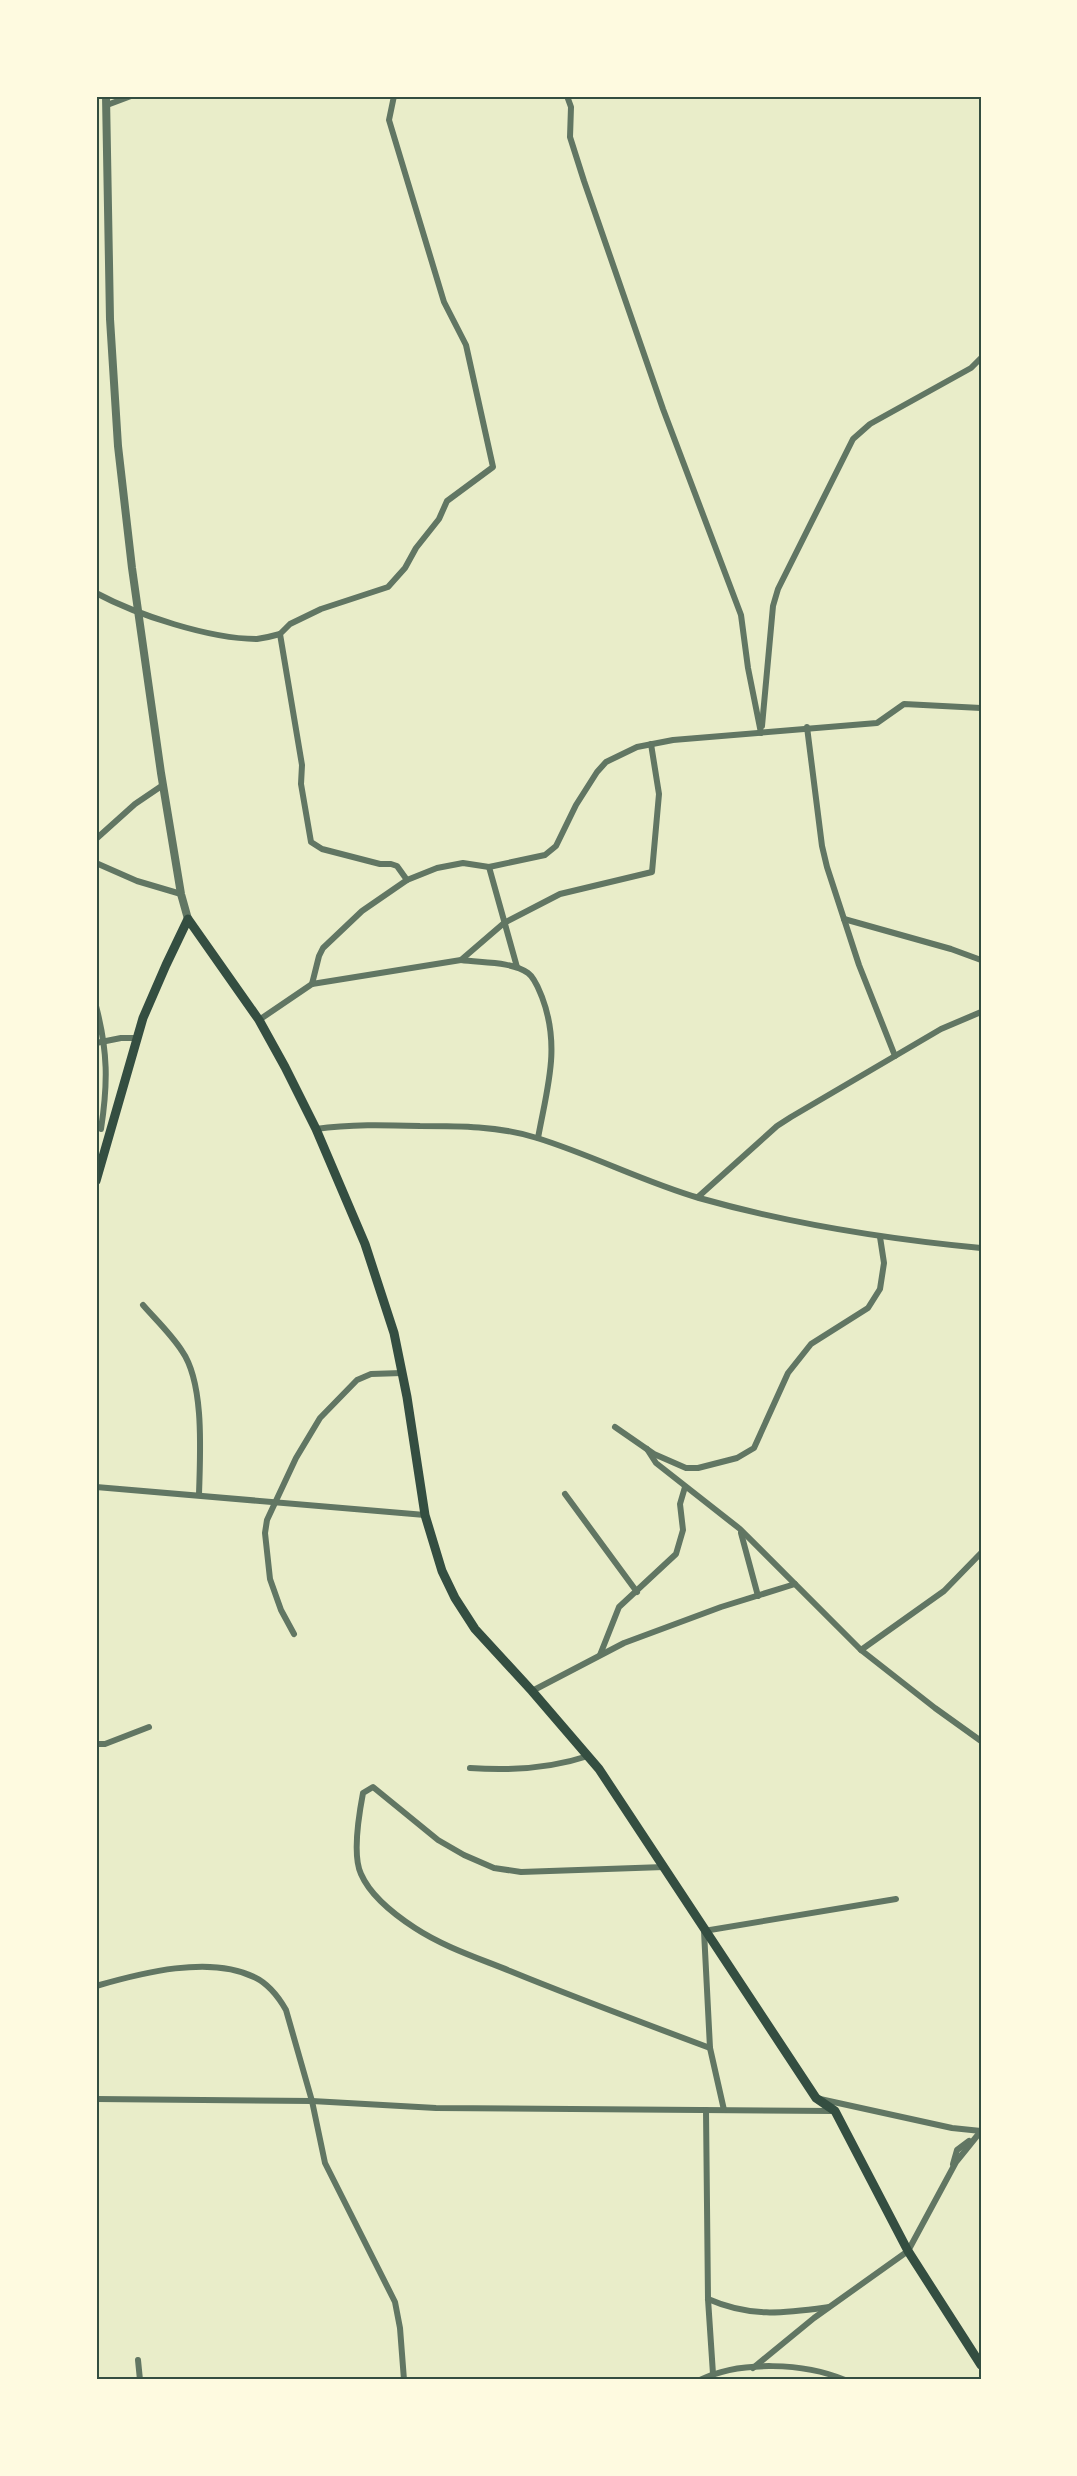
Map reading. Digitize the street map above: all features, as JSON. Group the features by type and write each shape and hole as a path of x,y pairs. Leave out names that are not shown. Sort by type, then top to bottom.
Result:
{"main road":[{"path":"96,1181 102,1130 136,1038 188,919 259,1020 316,1129 369,1255 394,1334 415,1443 425,1515 442,1571 456,1598 475,1629 588,1756 816,2098 835,2111 908,2251 981,2366"}],"street":[{"path":"131,96 107,100 112,378 138,610 163,785 181,894 188,919"},
{"path":"96,593 138,610 206,632 258,639 280,634 290,624 321,609 388,587 405,568 416,548 439,519 447,501 493,467 466,345 444,302 389,120 394,96"},
{"path":"567,96 571,107 570,136 584,181 663,410 741,615 748,668 761,733"},
{"path":"761,733 773,606 778,589 853,438 870,424 971,368 981,358"},
{"path":"280,634 302,765 301,784 311,842 322,849 397,867 407,880"},
{"path":"312,984 323,948 362,910 407,880 437,868 464,863 489,867 545,855 556,846 576,805 597,772 616,756 637,747 807,728 877,723 904,704 981,708"},
{"path":"807,728 822,846 859,965 895,1056"},
{"path":"461,960 504,923 560,894 652,872 659,795 651,744"},
{"path":"96,839 135,804 163,785"},
{"path":"96,863 137,881 181,894"},
{"path":"489,867 517,967"},
{"path":"844,920 951,949 981,960"},
{"path":"259,1020 312,984 461,960 517,967 531,974 549,1016 553,1053 538,1138"},
{"path":"96,1006 107,1079 102,1130"},
{"path":"698,1197 777,1126 941,1029 981,1012"},
{"path":"100,1042 136,1038"},
{"path":"316,1129 362,1125 461,1126 515,1132 538,1138 640,1178 744,1209 880,1238 981,1248"},
{"path":"615,1428 647,1449 686,1468 698,1468 737,1458 754,1448 788,1373 811,1344 868,1308 880,1289 884,1263 880,1238"},
{"path":"143,1305 183,1352 193,1371 199,1419 199,1495"},
{"path":"294,1634 281,1610 270,1578 265,1533 267,1520 296,1458 320,1418 357,1380 371,1374 402,1373"},
{"path":"647,1449 656,1463 740,1529 861,1650 981,1741"},
{"path":"96,1487 425,1515"},
{"path":"600,1655 619,1607 676,1554 683,1530 680,1504 685,1487"},
{"path":"565,1494 637,1592"},
{"path":"740,1529 748,1551 758,1596"},
{"path":"861,1650 944,1591 981,1553"},
{"path":"532,1691 624,1643 795,1584"},
{"path":"96,1744 105,1744 149,1727"},
{"path":"470,1768 502,1770 538,1768 588,1756"},
{"path":"664,1867 521,1872 494,1868 438,1840 373,1787 363,1793 357,1852 360,1873 373,1893 414,1928 440,1942 550,1988 710,2048"},
{"path":"724,2110 710,2048 704,1931 896,1899"},
{"path":"96,1986 143,1973 204,1967 242,1972 256,1977 267,1985 286,2010 312,2101 326,2163 395,2302 400,2328 404,2380"},
{"path":"816,2098 952,2128 981,2131"},
{"path":"96,2099 312,2101 436,2108 835,2111"},
{"path":"706,2110 708,2298 713,2374"},
{"path":"753,2368 830,2307 908,2251 948,2179 957,2162 981,2132 957,2150 948,2179"},
{"path":"708,2298 729,2308 764,2313 830,2307"},
{"path":"138,2360 140,2380"},
{"path":"700,2380 713,2374 753,2368 809,2368 845,2380"}]}
